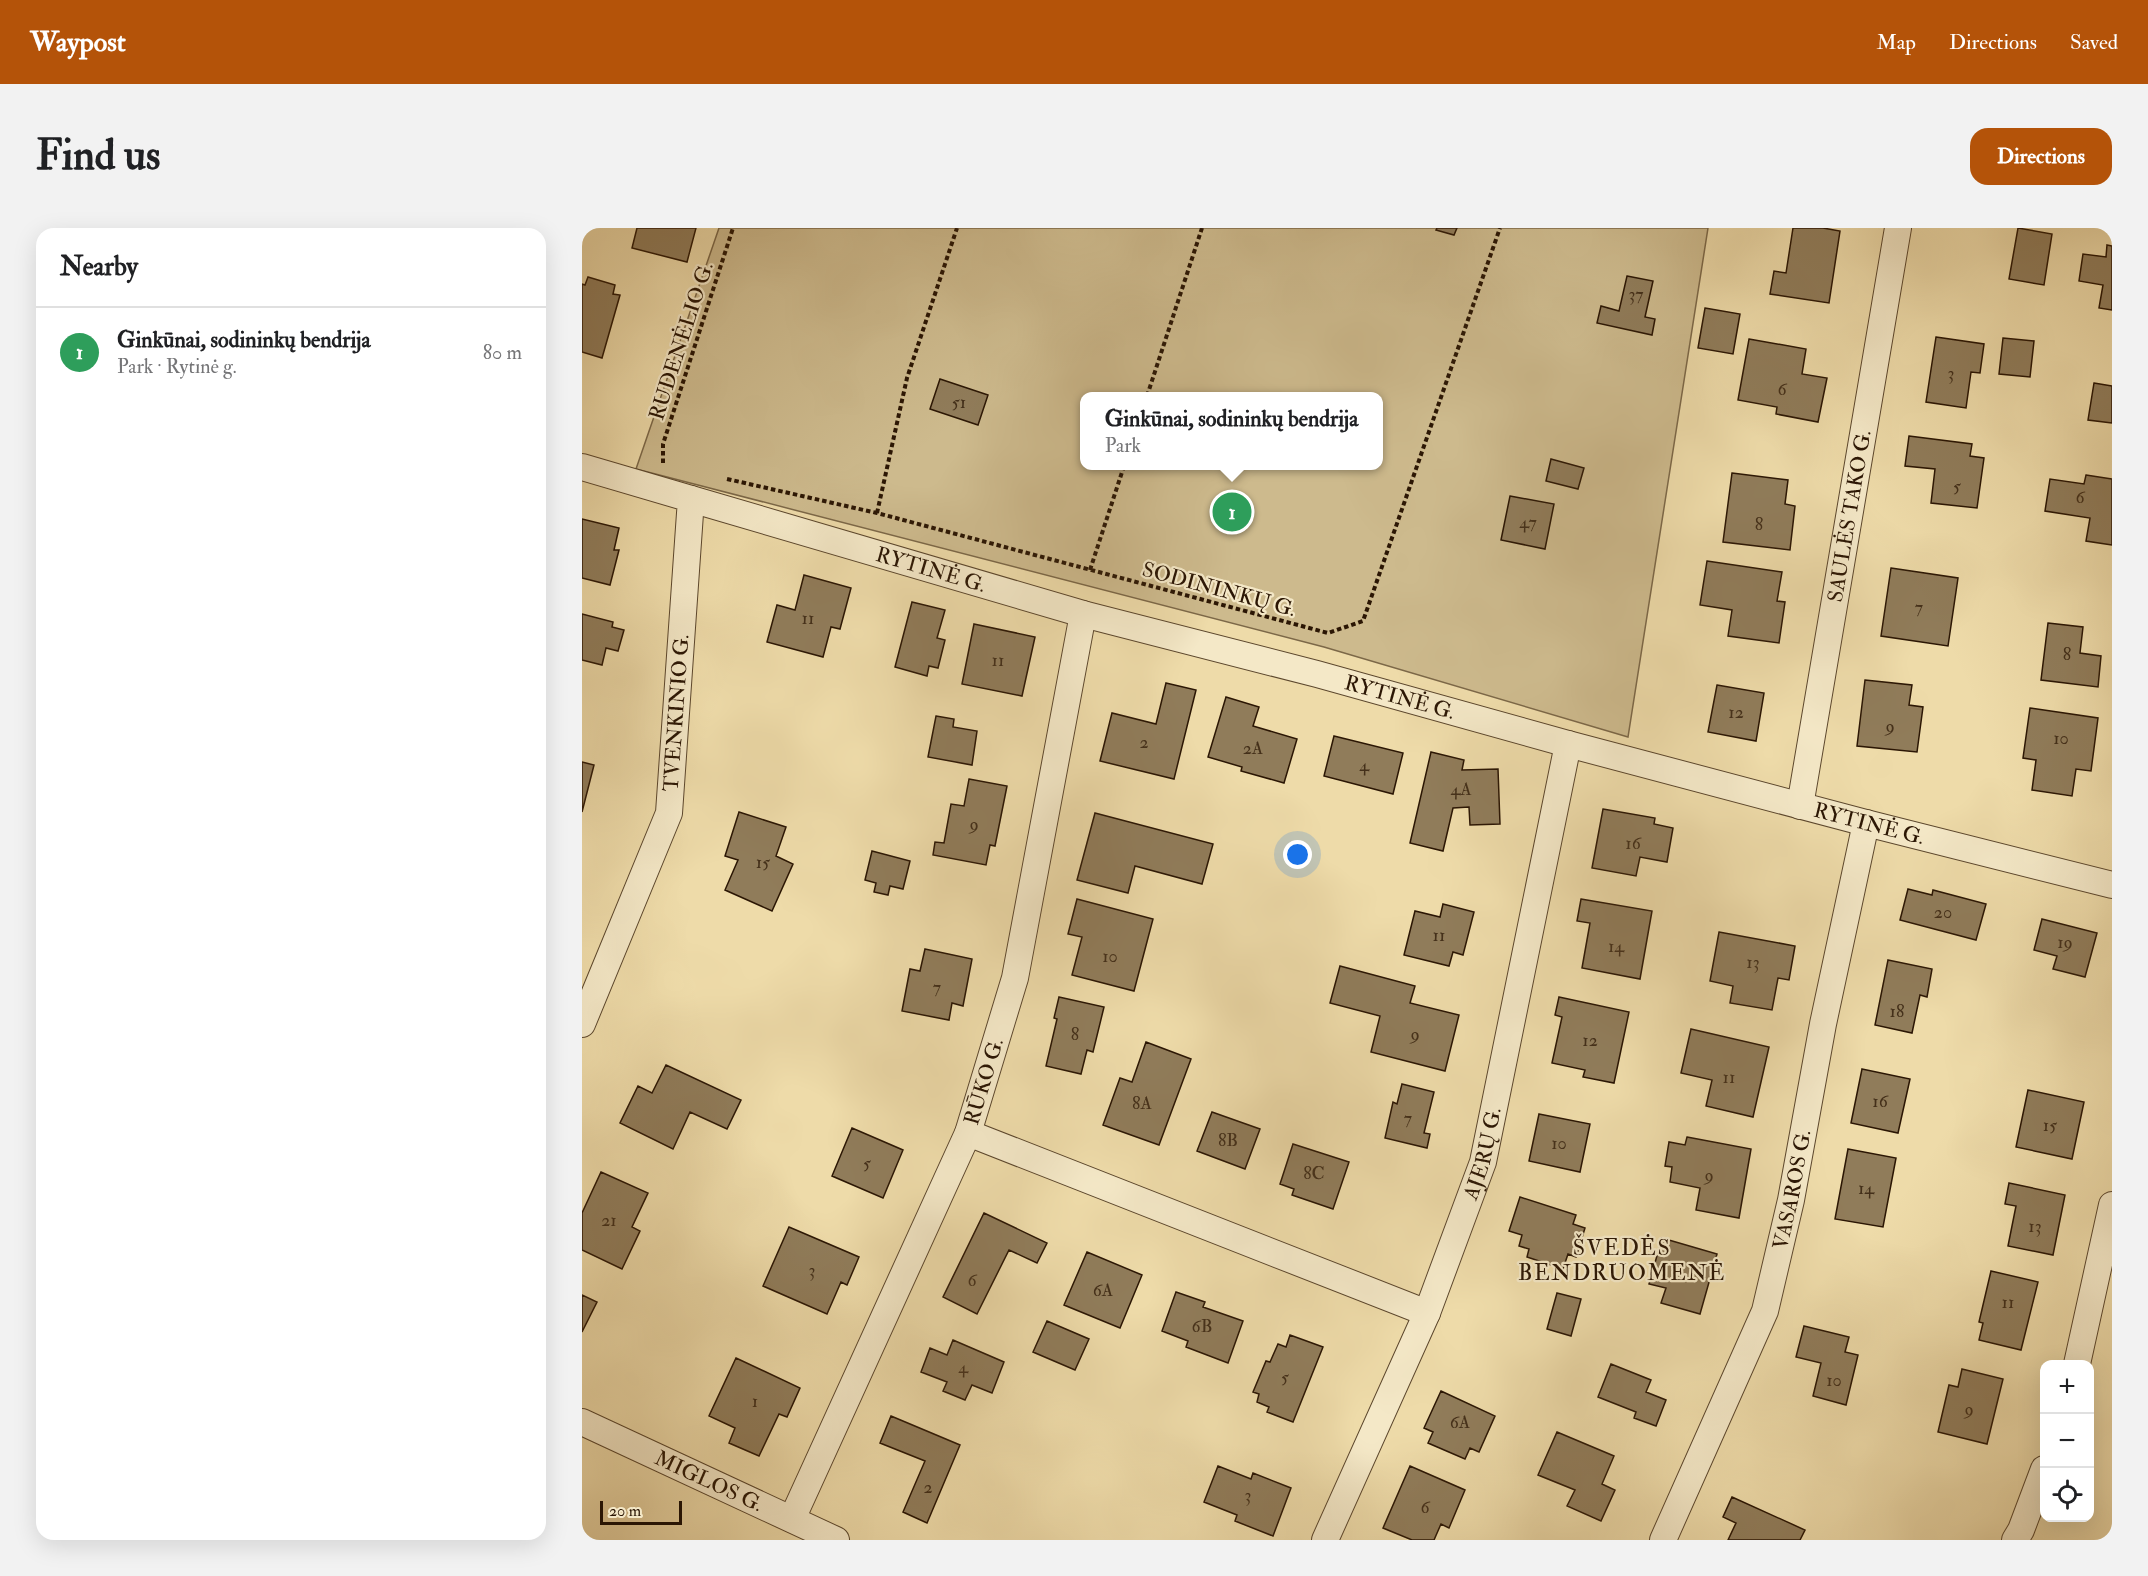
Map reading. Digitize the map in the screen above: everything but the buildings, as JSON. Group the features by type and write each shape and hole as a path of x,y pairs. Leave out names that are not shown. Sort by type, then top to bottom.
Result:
{"street":[{"name":"SAULĖS TAKO G.","path":"1800,806 1898,228"},
{"path":"582,467 692,499"},
{"name":"RYTINĖ G.","path":"692,499 1083,614 1317,674 1800,806 2112,885"},
{"name":"TVENKINIO G.","path":"582,1024 669,813 692,499"},
{"name":"RŪKO G.","path":"792,1519 968,1132 1015,978 1083,614"},
{"name":"AJERŲ G.","path":"1325,1540 1427,1313 1483,1162 1568,744"},
{"name":"VASAROS G.","path":"1663,1540 1765,1311 1791,1200 1823,1024 1866,823"},
{"path":"968,1132 1427,1313"},
{"path":"2078,1360 2112,1205"},
{"name":"MIGLOS G.","path":"582,1422 836,1540"},
{"path":"2015,1540 2040,1479"}],"path":[{"name":"RUDENĖLIO G.","path":"663,465 663,444 733,228"},
{"path":"877,513 907,378 957,228"},
{"path":"1148,392 1202,228"},
{"name":"SODININKŲ G.","path":"720,478 877,513 1328,633 1364,621 1500,228"},
{"path":"1090,570 1122,470"}],"shaded area":[{"path":"719,228 1708,228 1628,737 1324,647 636,469"}],"place":[{"name":"Ginkūnai, sodininkų bendrija","path":"1232,512"}],"district":[{"name":"ŠVEDĖS BENDRUOMENĖ","path":"1622,1260"}]}
